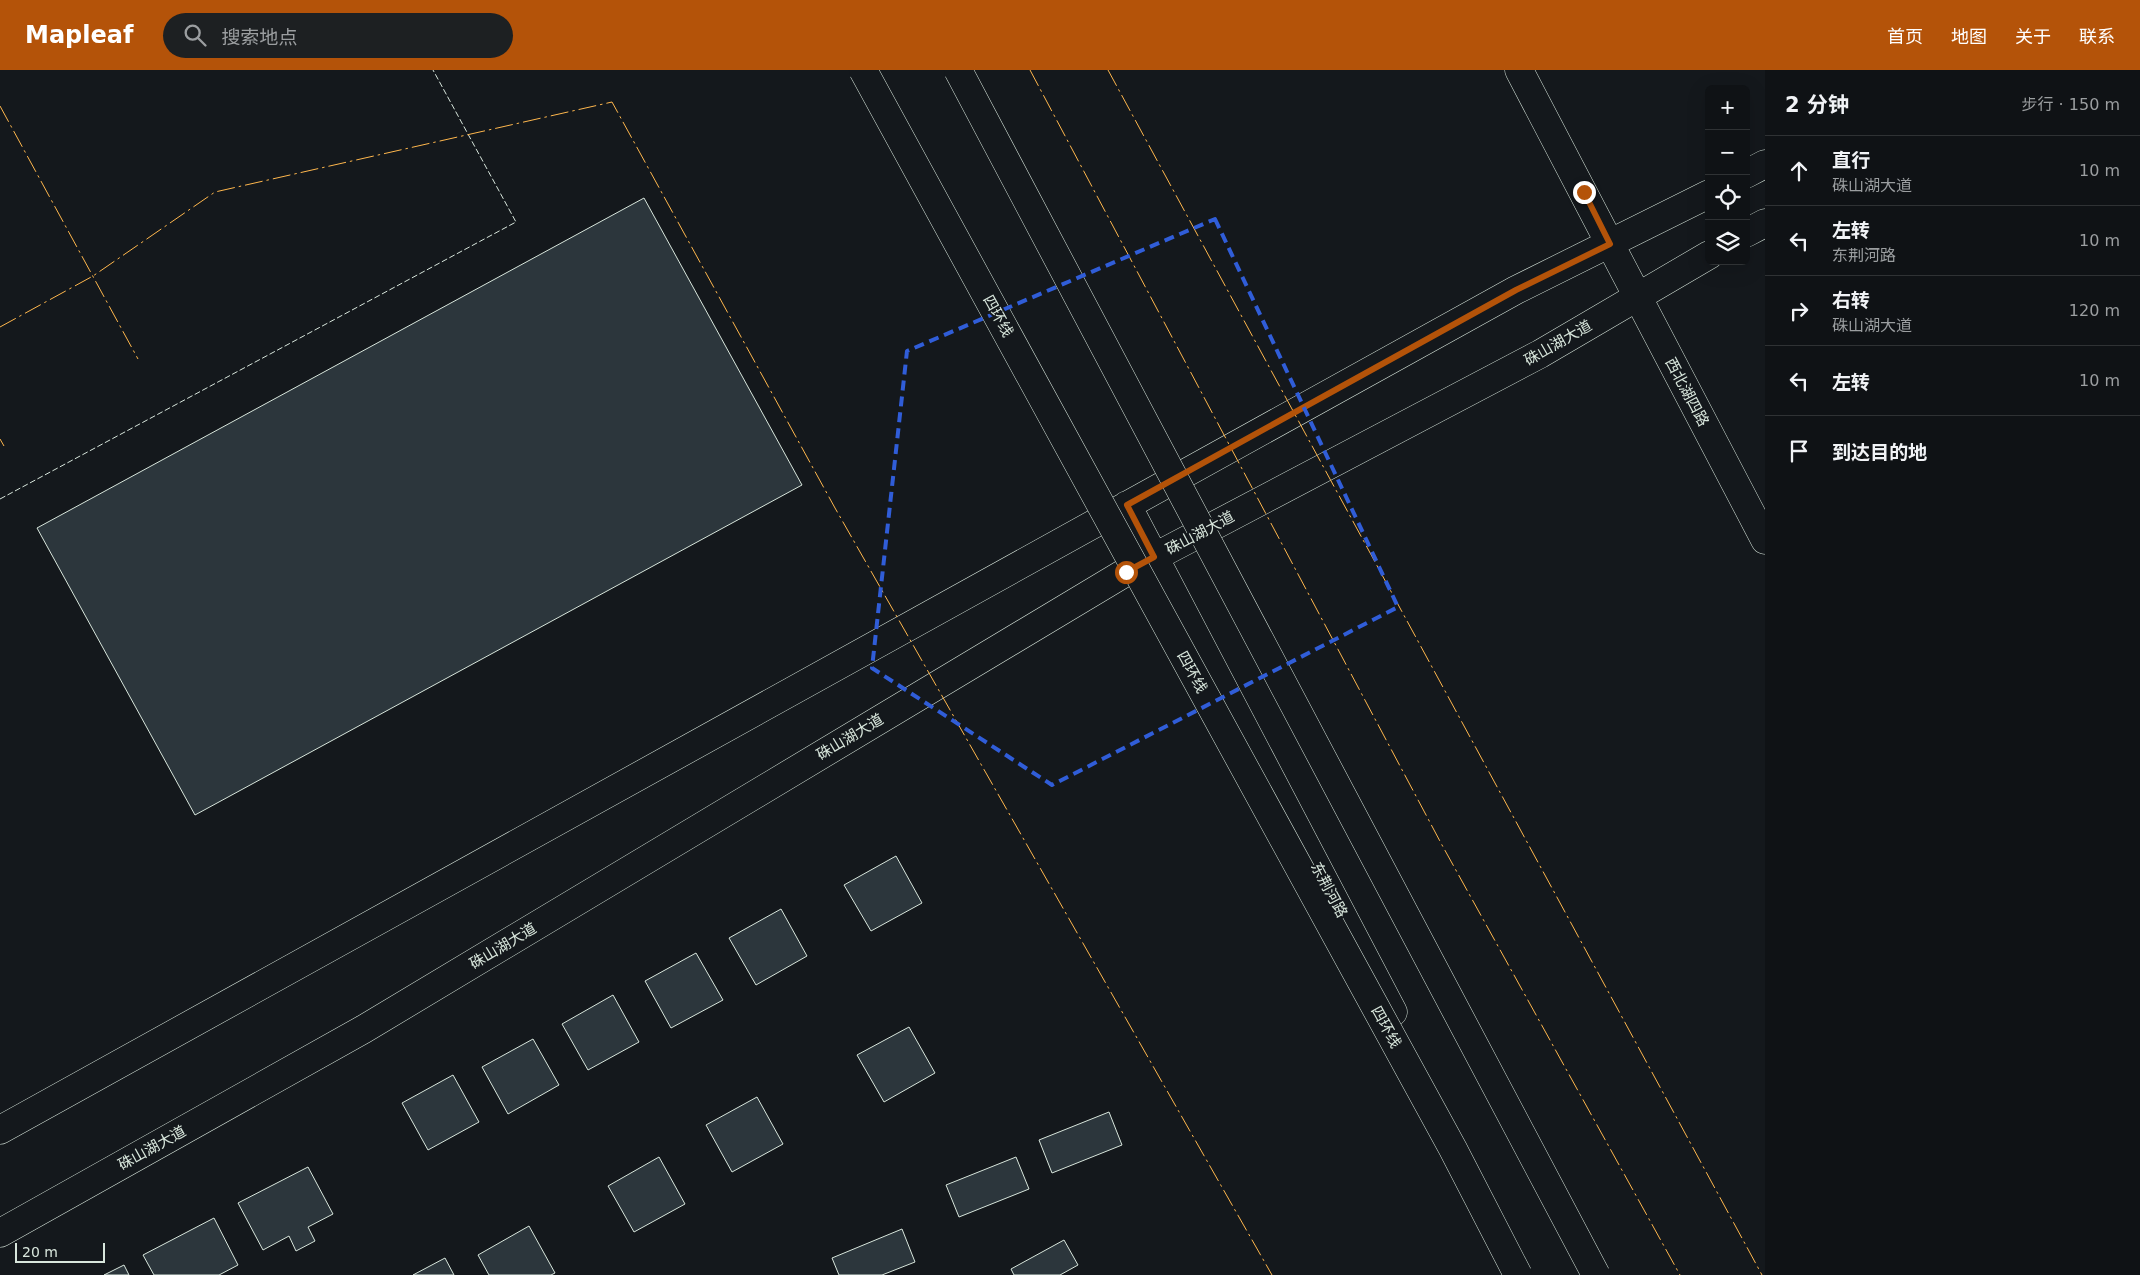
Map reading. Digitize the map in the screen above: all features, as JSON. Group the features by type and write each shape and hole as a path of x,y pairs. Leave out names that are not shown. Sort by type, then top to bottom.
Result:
{"main road":[{"name":"四环线","path":"863,70 1448,1140 1518,1275"},
{"path":"958,70 1596,1275"},
{"name":"西北湖四路","path":"1519,70 1765,540"},
{"path":"1750,172 1765,164"},
{"path":"0,1130 1516,290 1705,196"},
{"path":"1750,231 1765,222"},
{"name":"硃山湖大道","path":"0,1233 364,1029 1110,582 1540,354 1705,257"},
{"name":"东荆河路","path":"1127,505 1531,1275"}],"highlighted area":[{"path":"1215,219 1398,607 1052,785 872,668 907,351"}],"building":[{"path":"644,198 802,485 195,815 37,528"},
{"path":"896,856 922,903 871,931 844,885"},
{"path":"781,909 807,956 756,985 729,938"},
{"path":"696,953 723,1000 671,1028 645,981"},
{"path":"613,995 639,1042 588,1070 562,1024"},
{"path":"909,1027 935,1073 884,1102 857,1055"},
{"path":"533,1039 559,1085 508,1114 482,1067"},
{"path":"453,1075 479,1122 428,1150 402,1103"},
{"path":"757,1097 783,1144 732,1172 706,1125"},
{"path":"1109,1112 1122,1145 1052,1173 1039,1140"},
{"path":"659,1157 685,1204 634,1232 608,1186"},
{"path":"1016,1157 1029,1189 959,1217 946,1185"},
{"path":"308,1167 333,1214 308,1227 315,1241 296,1251 289,1236 263,1250 238,1203"},
{"path":"214,1218 238,1265 219,1275 154,1275 143,1255"},
{"path":"529,1226 555,1273 551,1275 489,1275 478,1255"},
{"path":"902,1229 915,1262 882,1275 839,1275 832,1258"},
{"path":"1064,1240 1078,1265 1060,1275 1014,1275 1011,1269"},
{"path":"445,1258 454,1275 413,1275"},
{"path":"124,1265 129,1275 104,1275"}],"fence":[{"path":"0,499 516,222 433,70"}],"power":[{"path":"1030,70 1442,845 1680,1275"},
{"path":"1108,70 1762,1275"},
{"path":"0,327 93,276 215,192 612,102 835,508 1272,1275"},
{"path":"0,106 138,359"},
{"path":"0,439 4,446"}],"route":[{"path":"1126,572 1154,557 1127,505 1516,290 1610,244 1584,192"}]}
